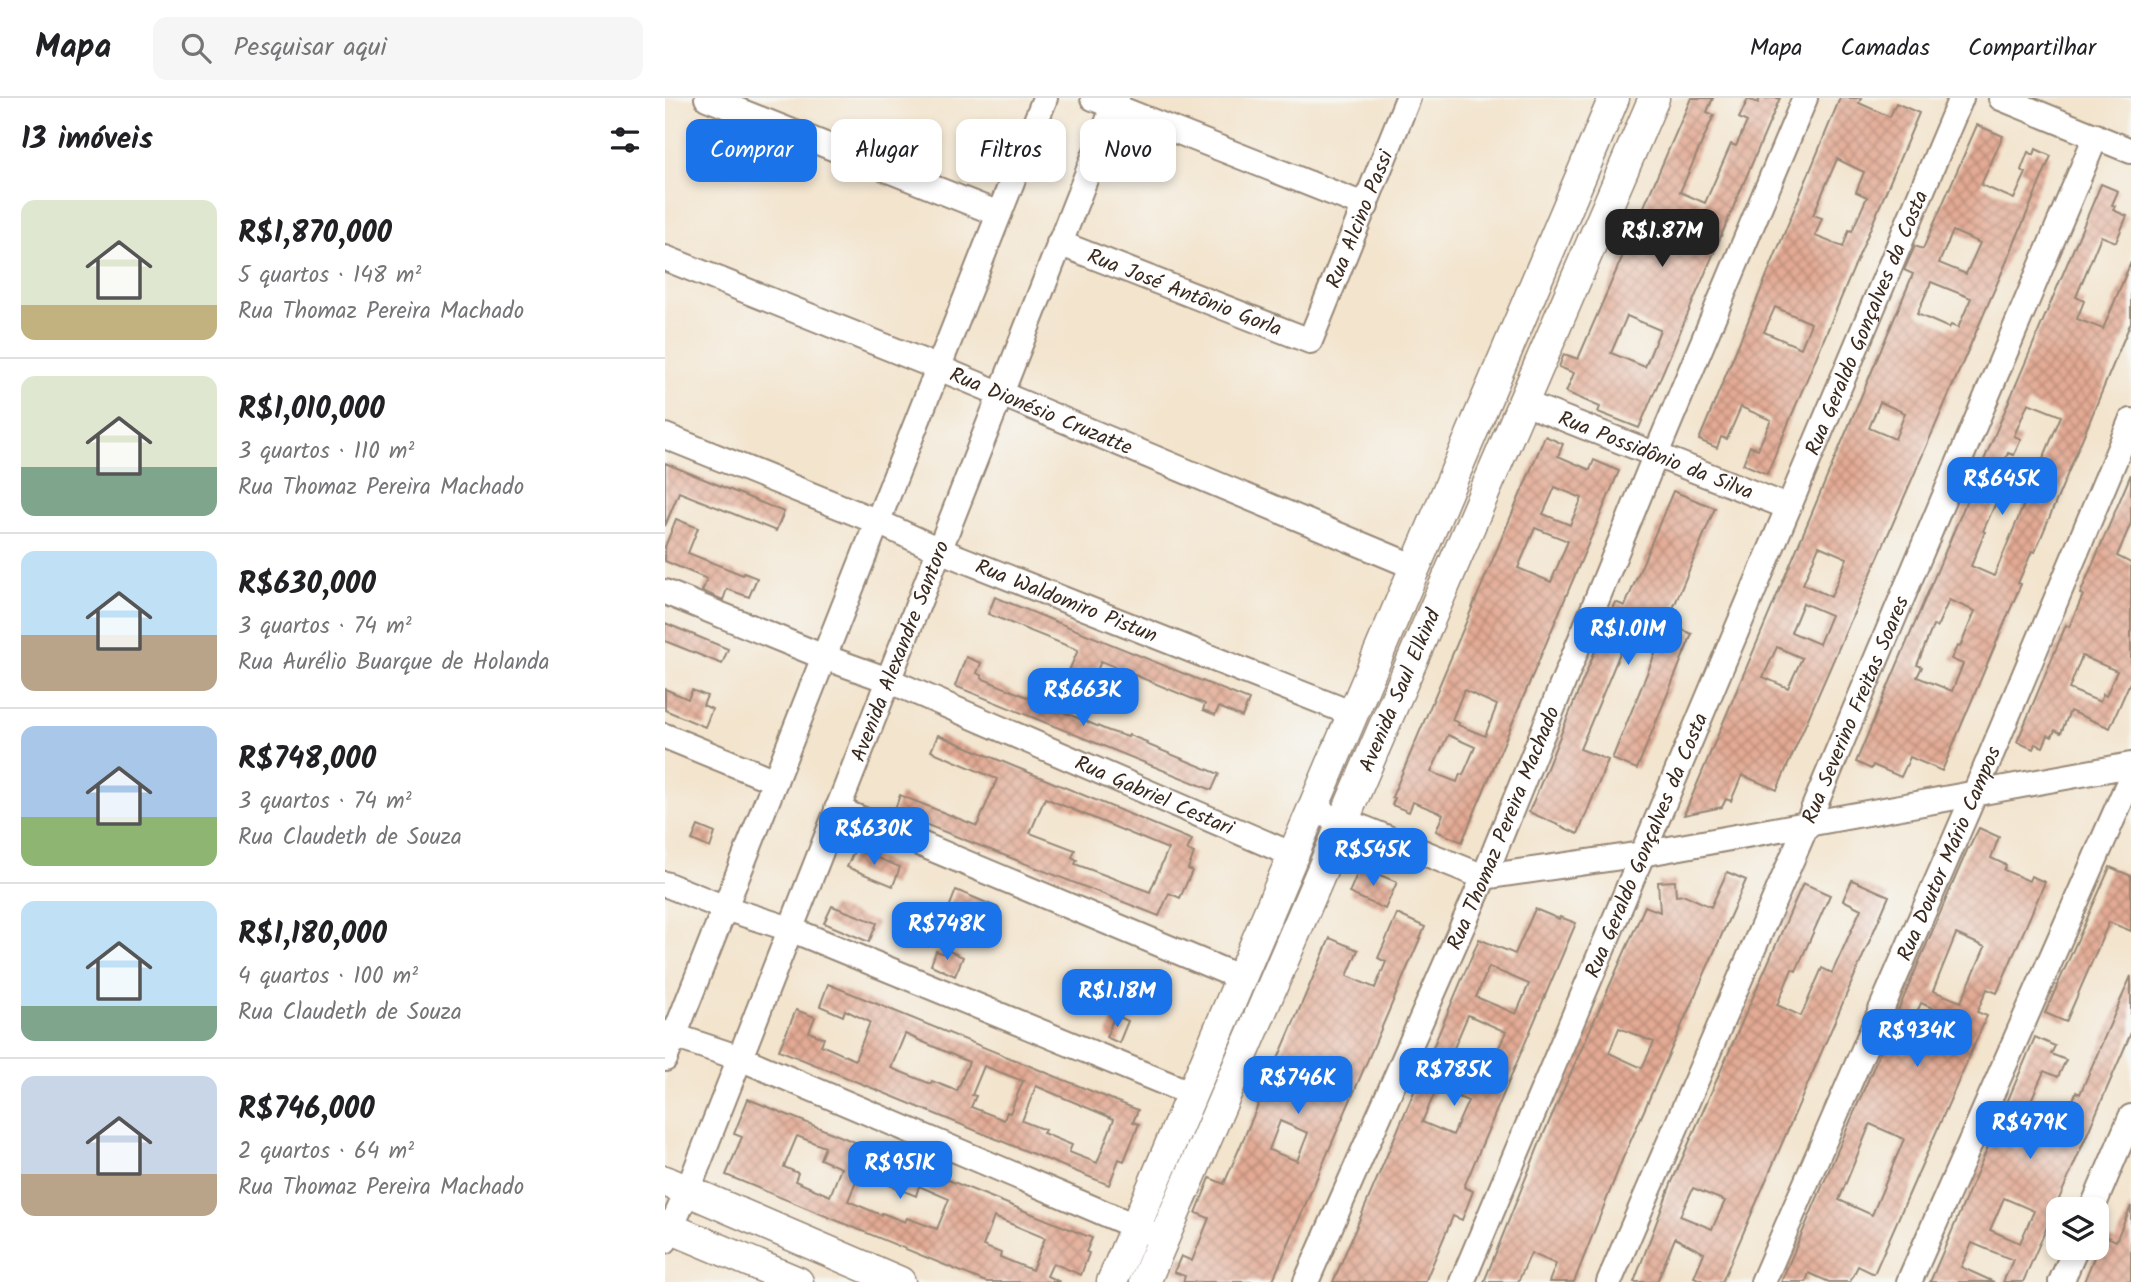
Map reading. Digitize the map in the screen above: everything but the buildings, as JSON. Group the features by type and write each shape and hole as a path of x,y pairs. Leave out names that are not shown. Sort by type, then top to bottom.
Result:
{"main road":[{"name":"Avenida Saul Elkind","path":"1112,1282 1613,98"},
{"name":"Avenida Saul Elkind","path":"1145,1282 1654,98"},
{"path":"1437,513 1468,529"},
{"path":"676,1185 900,1282"},
{"path":"667,1231 798,1282"}],"street":[{"path":"707,98 999,214"},
{"path":"1045,98 725,908 668,1043 740,1058 1163,1239"},
{"name":"Rua Alcino Passi","path":"1310,341 1408,98"},
{"name":"Rua Thomaz Pereira Machado","path":"1306,1282 1484,877 1656,454 1805,98"},
{"name":"Rua Geraldo Gonçalves da Costa","path":"1462,1282 1961,98"},
{"path":"2001,98 2131,151"},
{"path":"1108,101 1366,206"},
{"name":"Avenida Alexandre Santoro","path":"667,1231 676,1185 740,1058 1059,243 1108,101"},
{"name":"Rua Severino Freitas Soares","path":"1609,1282 1807,824 2096,136"},
{"name":"Rua José Antônio Gorla","path":"1059,243 1310,341"},
{"name":"Rua Dionésio Cruzatte","path":"665,258 939,368 1415,567"},
{"name":"Rua Possidônio da Silva","path":"1522,402 1788,507"},
{"name":"Rua Doutor Mário Campos","path":"1763,1282 1975,793 2131,421"},
{"name":"Rua Waldomiro Pistun","path":"665,436 878,522 939,550 1353,714"},
{"name":"Rua Gabriel Cestari","path":"665,592 888,680 1293,855"},
{"path":"665,736 775,781"},
{"path":"1312,811 1343,820 1484,877 1642,854 2131,765"},
{"path":"1909,1282 2131,777"},
{"path":"837,810 1241,978"},
{"path":"665,884 725,908 790,929 1192,1094"},
{"path":"2097,1197 2131,1117"},
{"path":"2061,1282 2070,1260"}]}
